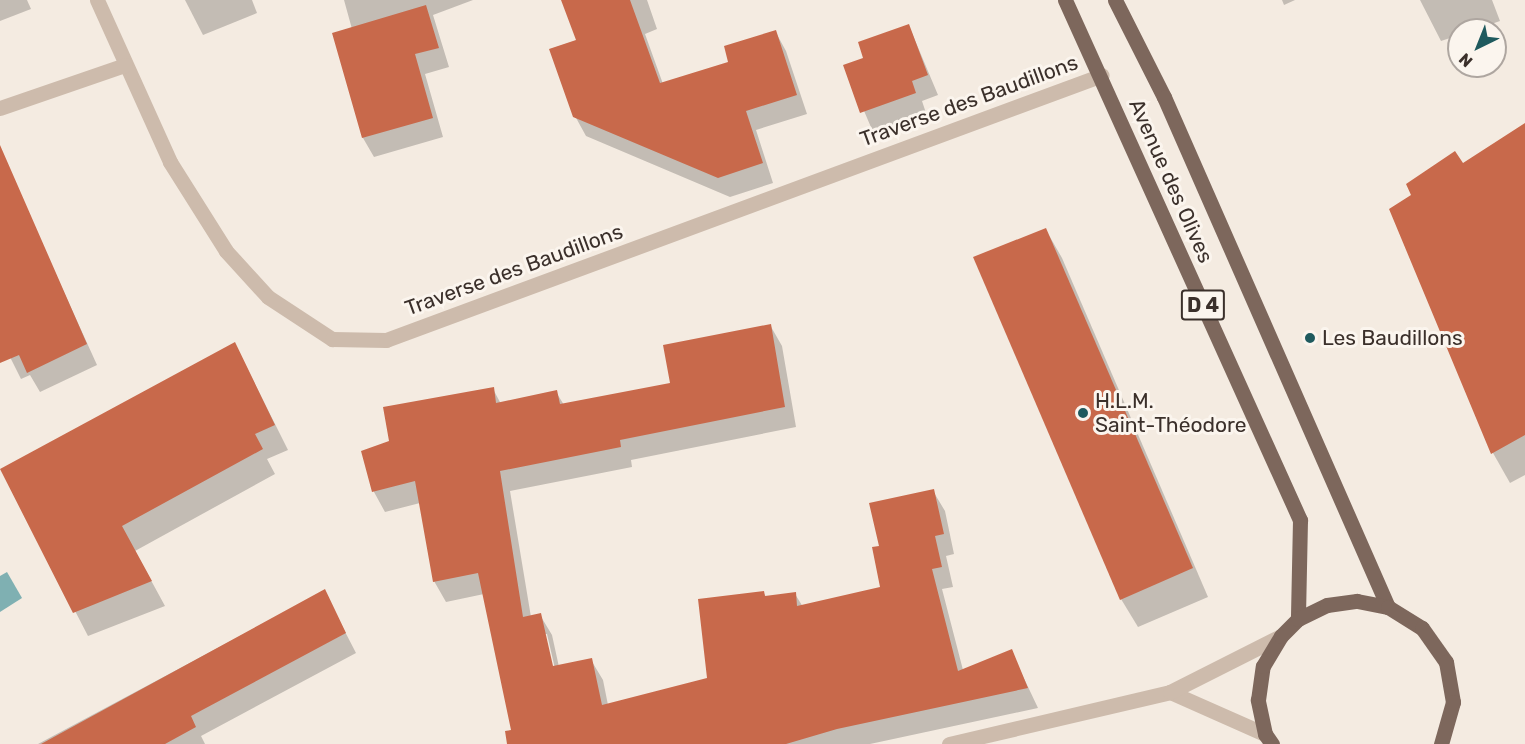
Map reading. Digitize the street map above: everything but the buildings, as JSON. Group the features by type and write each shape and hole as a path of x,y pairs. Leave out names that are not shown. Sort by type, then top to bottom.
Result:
{"main road":[{"name":"Avenue des Olives","path":"1065,0 1102,75 1300,520 1299,619"},
{"name":"Avenue des Olives","path":"1115,0 1169,107 1388,607"},
{"path":"1269,739 1258,700 1263,666 1281,636 1299,619 1327,605 1357,601 1388,607 1422,628 1446,662 1453,702 1443,743"}],"street":[{"name":"Traverse des Baudillons","path":"98,0 170,162 226,251 268,297 332,339 386,340 1102,75"},
{"path":"0,108 125,65"},
{"path":"949,744 1170,692 1281,636"},
{"path":"1170,692 1269,739"}],"water":[{"path":"7,572 22,598 0,612 0,576"}],"place":[{"name":"Les Baudillons","path":"1310,338"},
{"name":"H.L.M. Saint-Théodore","path":"1083,413"}]}
